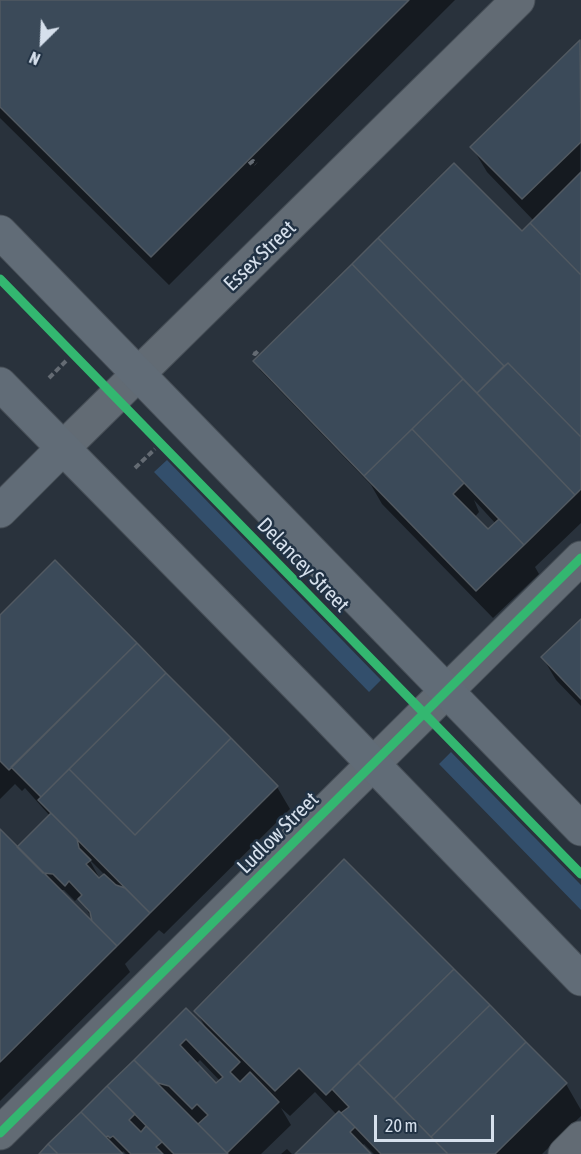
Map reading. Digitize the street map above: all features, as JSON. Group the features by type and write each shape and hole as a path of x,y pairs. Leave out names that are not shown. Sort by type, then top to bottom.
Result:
{"main road":[{"name":"Delancey Street","path":"0,232 581,828"},
{"path":"0,384 581,978"},
{"name":"Essex Street","path":"0,511 63,448"}],"street":[{"name":"Essex Street","path":"63,448 518,0"},
{"name":"Ludlow Street","path":"0,1133 581,558"},
{"path":"565,1154 581,1138"}],"path":[{"path":"249,164 253,160 256,164"},
{"path":"49,378 70,357 115,398 168,453"},
{"path":"135,469 155,449"}],"shaded area":[{"path":"167,460 381,680 369,692 154,472"},
{"path":"451,752 581,885 581,910 439,764"}],"building":[{"path":"0,0 409,0 151,257 0,107"},
{"path":"580,40 581,142 522,199 470,147"},
{"path":"454,163 522,231 530,223 581,275 581,437 508,363 504,366 378,238"},
{"path":"581,172 581,275 530,223"},
{"path":"378,238 504,366 477,393 352,264"},
{"path":"352,264 463,379 364,476 253,361"},
{"path":"508,363 581,437 581,489 575,495 477,393"},
{"path":"463,379 575,495 524,545 412,429"},
{"path":"412,429 464,483 453,494 488,529 499,519 524,545 476,591 364,476"},
{"path":"55,560 137,643 9,770 0,761 0,615"},
{"path":"581,619 581,699 541,657"},
{"path":"137,643 166,673 41,797 11,767"},
{"path":"166,673 231,738 135,835 69,769"},
{"path":"231,738 278,786 150,913 38,800 69,769 135,835"},
{"path":"51,813 77,839 79,848 91,860 86,864 99,878 104,874 116,885 125,888 150,913 117,946 92,921 90,912 78,899 82,895 69,881 65,886 53,874 43,873 17,847"},
{"path":"0,829 117,946 0,1062"},
{"path":"344,859 454,969 326,1095 299,1068 275,1091 194,1011"},
{"path":"454,969 490,1005 394,1099 358,1063"},
{"path":"490,1005 526,1042 431,1137 394,1099"},
{"path":"186,1008 240,1062 230,1072 240,1082 250,1072 279,1102 227,1153 198,1124 208,1115 197,1104 192,1109 169,1086 158,1083 134,1060","holes":["186,1039 223,1077 216,1083 180,1045"]},
{"path":"526,1042 567,1083 495,1154 448,1154 431,1137"},
{"path":"134,1060 228,1154 174,1154 107,1086"},
{"path":"358,1063 448,1154 381,1154 341,1113 349,1107 332,1089"},
{"path":"107,1086 135,1114 129,1120 141,1132 146,1126 162,1142 156,1147 163,1154 131,1154 113,1136 106,1137 81,1112"},
{"path":"339,1111 355,1127 350,1132 371,1154 295,1154"},
{"path":"81,1112 123,1154 58,1154 48,1144"},
{"path":"48,1144 58,1154 39,1154"}],"cycle path":[{"path":"0,279 581,874"},
{"path":"0,1133 581,558"}]}
